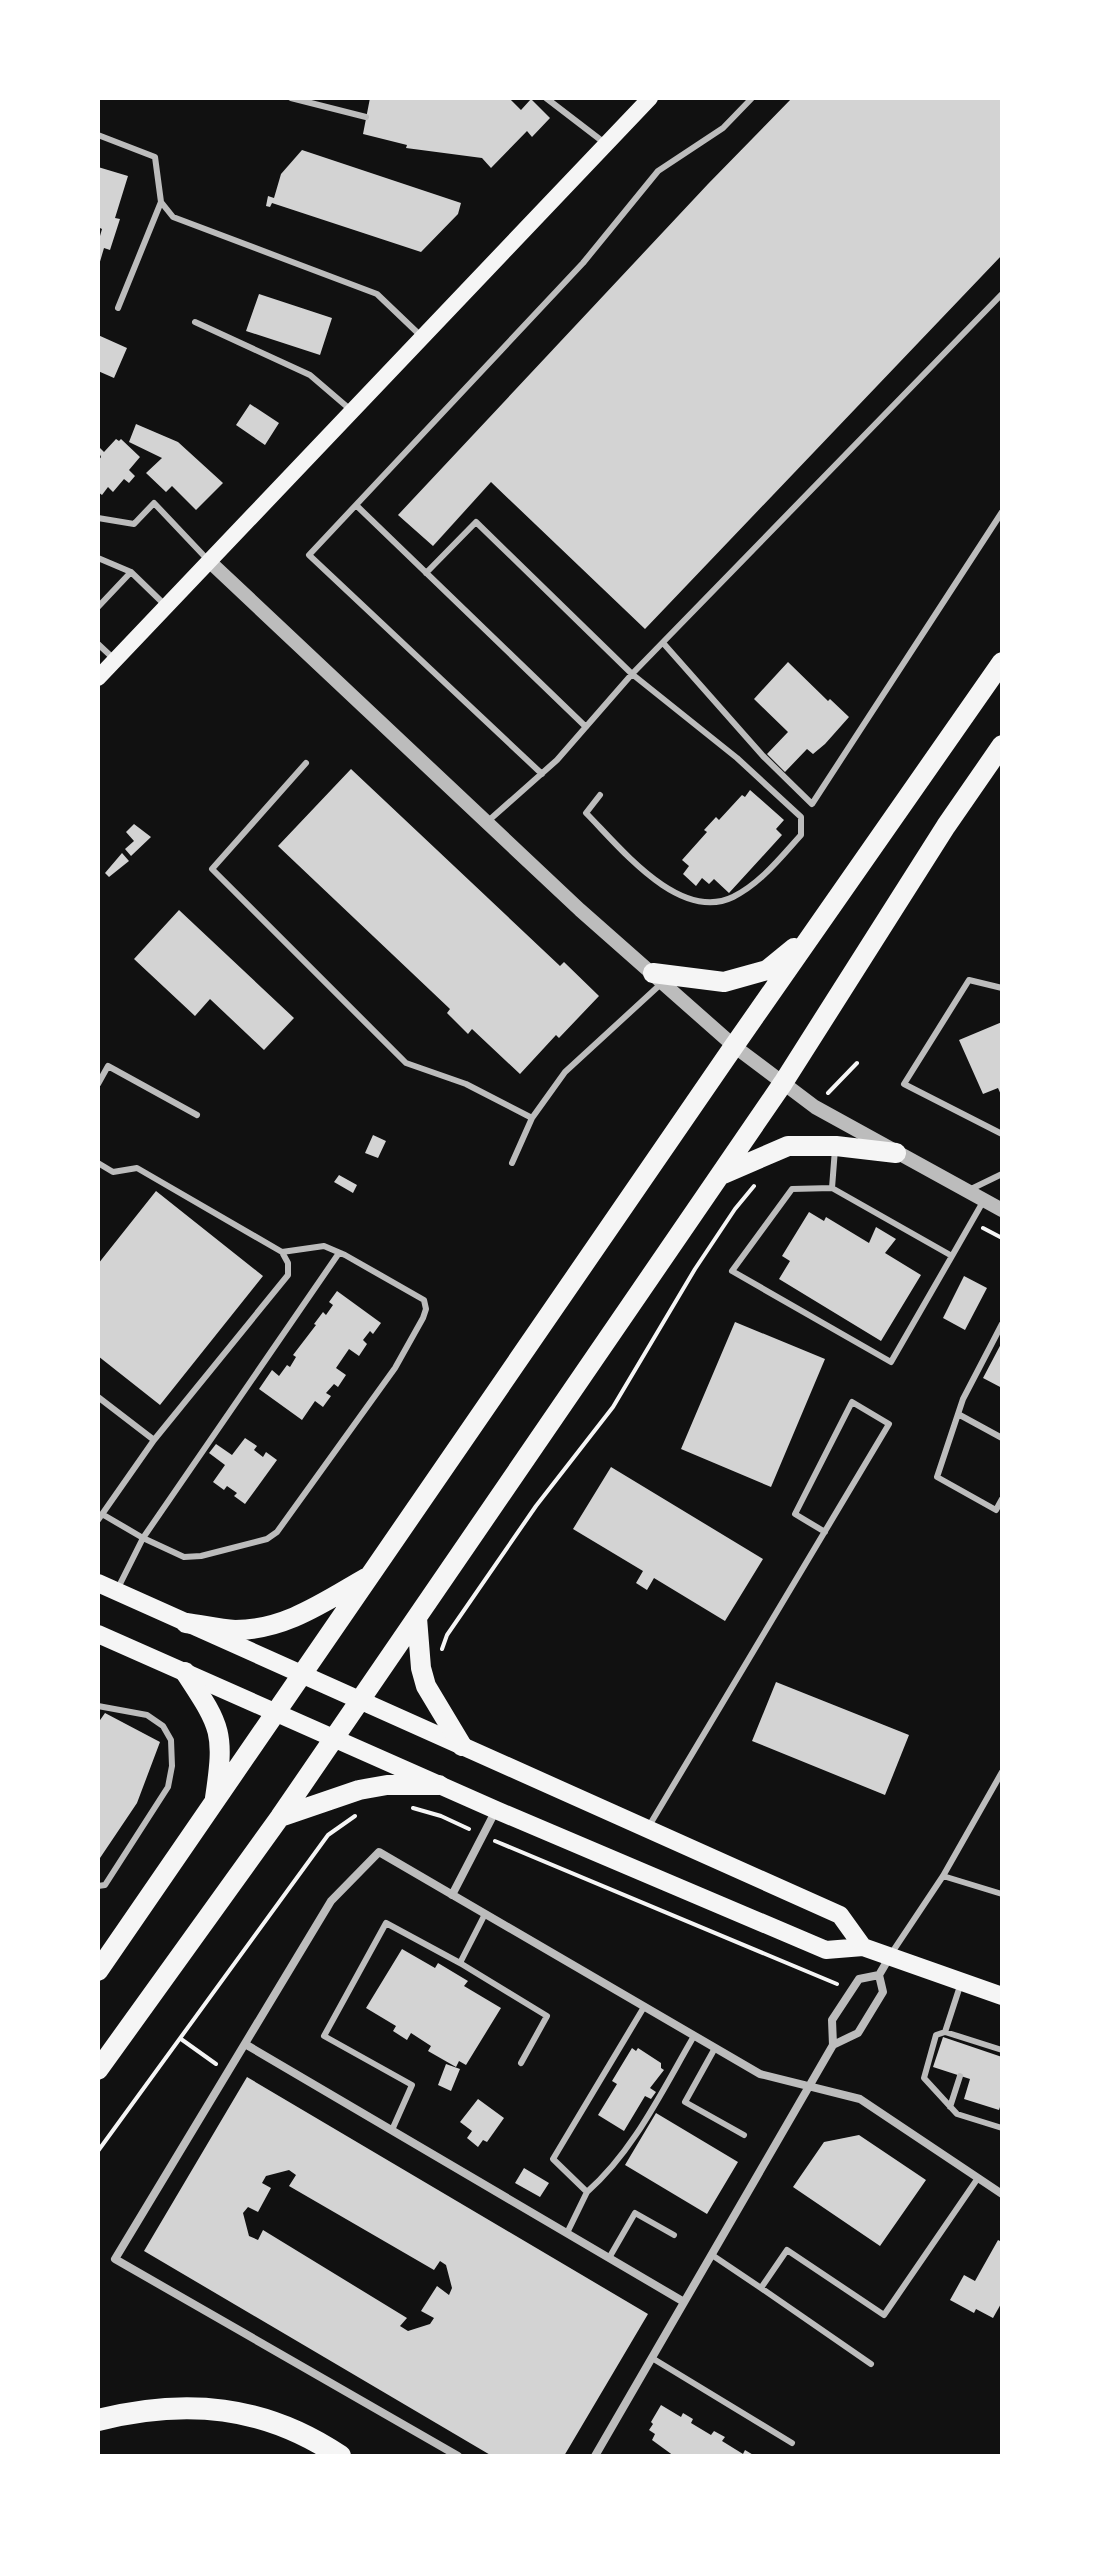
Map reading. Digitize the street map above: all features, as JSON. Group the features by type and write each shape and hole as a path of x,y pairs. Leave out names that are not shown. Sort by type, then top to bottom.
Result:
{"highway":[{"path":"98,1971 1002,662"},
{"path":"98,2070 280,1817 783,1083 946,826 1002,745"},
{"path":"658,978 724,982 767,970 813,933"},
{"path":"719,1175 788,1146 836,1146 896,1153"},
{"path":"186,1623 234,1630 264,1628 285,1622 373,1574"},
{"path":"417,1618 421,1668 426,1686 462,1746"},
{"path":"185,1672 212,1714 219,1732 221,1754 213,1804"},
{"path":"280,1817 359,1790 387,1785 439,1785"},
{"path":"98,2420 171,2407 226,2410 270,2419 311,2436 340,2456"}],"main road":[{"path":"98,678 650,98"},
{"path":"98,1583 840,1915 863,1947"},
{"path":"99,1635 496,1810 826,1950 863,1947 1002,1996"}],"street":[{"path":"209,561 487,822 734,1046 815,1107 1002,1210"},
{"path":"452,1895 496,1810"},
{"path":"458,2456 115,2259 331,1901 379,1852 760,2074 860,2099 1002,2194"},
{"path":"833,2045 858,2033 883,1992 879,1975 889,1957"},
{"path":"595,2456 833,2045 832,2020 859,1979 879,1975"},
{"path":"245,2044 684,2302"}],"lane":[{"path":"291,98 366,117"},
{"path":"546,98 606,144"},
{"path":"542,774 309,555 583,263 658,171 723,128 752,98"},
{"path":"98,135 155,157 161,202 118,308"},
{"path":"161,202 173,217 377,294 422,337"},
{"path":"487,822 542,774 632,674 1002,294"},
{"path":"195,322 310,375 352,411"},
{"path":"98,518 134,524 154,503 209,561"},
{"path":"357,506 586,727"},
{"path":"664,644 763,756 812,804 1002,512"},
{"path":"426,573 476,522 632,674 737,758 801,817 801,835 763,876 731,898 704,901 685,898 655,881 586,813 600,795"},
{"path":"98,558 131,572 167,606"},
{"path":"98,607 131,572"},
{"path":"98,644 115,660"},
{"path":"306,763 212,869 406,1063 466,1084 532,1118"},
{"path":"512,1163 532,1118 565,1072 658,978"},
{"path":"1002,988 969,980 904,1084 1002,1134"},
{"path":"98,1060 197,1115"},
{"path":"98,1084 108,1066"},
{"path":"832,1188 836,1146"},
{"path":"98,1163 113,1172 137,1168 282,1252 288,1263 288,1275 154,1440 100,1517 184,1557 201,1556 267,1539 277,1532 395,1368 426,1309 424,1300 324,1246 282,1252"},
{"path":"967,1191 1002,1174"},
{"path":"952,1256 832,1188 792,1189 732,1271 891,1362 952,1256 971,1222 984,1200"},
{"path":"116,1591 143,1538 339,1253"},
{"path":"1002,1324 963,1399 937,1477 996,1510 1002,1499"},
{"path":"98,1397 154,1440"},
{"path":"647,1829 825,1532 889,1424 852,1402 795,1514 825,1532"},
{"path":"958,1414 1002,1438"},
{"path":"98,1706 147,1715 163,1726 171,1740 172,1766 168,1787 105,1885 98,1886"},
{"path":"889,1957 943,1876 1002,1772"},
{"path":"943,1876 1002,1894"},
{"path":"460,1963 485,1914"},
{"path":"392,2130 412,2085 324,2036 386,1923 547,2016 521,2063"},
{"path":"945,2032 961,1982"},
{"path":"587,2192 553,2159 644,2007"},
{"path":"1002,2050 971,2043 945,2032 936,2035 924,2078 957,2114 1002,2128"},
{"path":"567,2233 587,2192 606,2175 640,2126 694,2036"},
{"path":"715,2048 685,2102 744,2135"},
{"path":"950,2107 960,2076"},
{"path":"761,2288 787,2250 884,2315 978,2178"},
{"path":"609,2258 635,2213 674,2235"},
{"path":"712,2255 871,2364"},
{"path":"652,2358 792,2443"}],"path":[{"path":"440,1656 447,1635 536,1506 613,1407 695,1269 755,1184"},
{"path":"971,1222 1002,1238"},
{"path":"400,1805 441,1816"},
{"path":"98,2151 328,1835 364,1809"},
{"path":"527,1855 852,1990"},
{"path":"180,2038 228,2072"}],"building":[{"path":"370,98 509,98 521,110 531,99 550,118 532,137 527,131 491,168 482,158 406,148 407,145 363,134"},
{"path":"792,98 1002,98 1002,255 645,629 491,482 433,546 398,515"},
{"path":"302,150 461,203 458,214 421,252 272,203 270,207 266,206 268,196 274,198 281,174"},
{"path":"98,167 128,176 115,218 120,219 110,250 104,248 99,265 98,243 102,229 98,227"},
{"path":"259,294 332,318 320,355 246,331"},
{"path":"98,335 127,348 114,378 98,371"},
{"path":"250,404 279,423 265,445 236,425"},
{"path":"136,424 178,442 223,483 196,510 172,486 166,492 146,473 162,458 129,442"},
{"path":"116,439 121,439 140,457 129,470 135,476 129,483 124,479 113,492 108,487 102,495 98,492 98,461 101,457 98,450 100,448 104,452"},
{"path":"788,662 849,717 825,744 813,754 807,749 785,772 767,754 788,732 754,699"},
{"path":"351,769 560,966 564,962 599,996 559,1038 556,1035 520,1074 472,1029 468,1034 447,1013 450,1009 278,846"},
{"path":"750,790 784,820 776,829 782,835 729,893 714,879 709,884 702,878 696,886 683,874 689,866 682,860 716,817 719,820"},
{"path":"134,824 151,837 131,856 125,849 134,841 126,832"},
{"path":"122,853 129,861 109,877 105,873"},
{"path":"179,910 294,1018 264,1050 210,999 195,1016 134,959"},
{"path":"1002,1022 1002,1097 998,1088 983,1094 959,1040"},
{"path":"373,1135 386,1141 378,1158 365,1153"},
{"path":"339,1175 357,1185 353,1193 334,1182"},
{"path":"156,1191 263,1276 160,1405 98,1356 98,1264"},
{"path":"809,1212 824,1221 826,1217 869,1243 876,1227 896,1239 885,1253 921,1275 881,1341 779,1279 790,1261 782,1256"},
{"path":"964,1276 987,1288 965,1330 943,1318"},
{"path":"337,1291 381,1323 373,1334 370,1331 363,1340 367,1344 359,1356 349,1349 336,1368 346,1375 338,1387 334,1384 326,1393 331,1396 323,1407 315,1401 302,1420 259,1389 272,1370 279,1376 287,1365 290,1367 296,1357 293,1355 314,1324 333,1305 329,1302"},
{"path":"735,1322 825,1359 771,1487 681,1449"},
{"path":"1002,1342 1002,1388 983,1378"},
{"path":"245,1438 257,1446 254,1450 263,1457 266,1452 277,1460 245,1504 227,1486 224,1490 213,1482 225,1465 209,1453 216,1444 232,1455"},
{"path":"611,1467 763,1559 725,1621 654,1578 647,1590 636,1583 643,1571 573,1529"},
{"path":"776,1682 909,1735 885,1795 752,1741"},
{"path":"105,1713 160,1742 137,1803 100,1858 98,1723"},
{"path":"402,1949 435,1968 438,1963 468,1981 464,1986 501,2008 466,2065 459,2061 456,2067 428,2051 431,2046 411,2033 407,2040 393,2031 396,2026 366,2008"},
{"path":"943,2037 1002,2057 1002,2101 999,2110 964,2099 970,2079 933,2067"},
{"path":"632,2048 636,2051 638,2048 661,2063 664,2070 650,2088 656,2092 651,2099 645,2096 624,2131 598,2115 617,2084 612,2081"},
{"path":"446,2064 460,2069 451,2091 438,2085"},
{"path":"247,2077 648,2314 564,2456 492,2456 144,2251","holes":["289,2170 296,2175 289,2186 434,2270 440,2261 446,2265 452,2288 449,2295 437,2286 421,2311 434,2318 430,2324 408,2331 400,2326 407,2318 263,2230 258,2240 249,2236 243,2213 248,2207 258,2212 271,2188 262,2183 266,2176"]},
{"path":"478,2099 504,2118 487,2142 483,2140 478,2147 467,2138 472,2131 460,2122"},
{"path":"656,2113 738,2162 707,2214 625,2165"},
{"path":"859,2135 926,2180 880,2246 793,2187 824,2142"},
{"path":"524,2168 549,2183 540,2197 515,2183"},
{"path":"998,2240 1002,2242 1002,2302 993,2318 976,2309 974,2313 950,2300 964,2275 975,2281"},
{"path":"661,2405 681,2417 683,2413 693,2419 691,2423 711,2435 714,2431 725,2437 722,2441 743,2454 745,2450 755,2456 674,2456 652,2440 655,2434 649,2430"}]}
